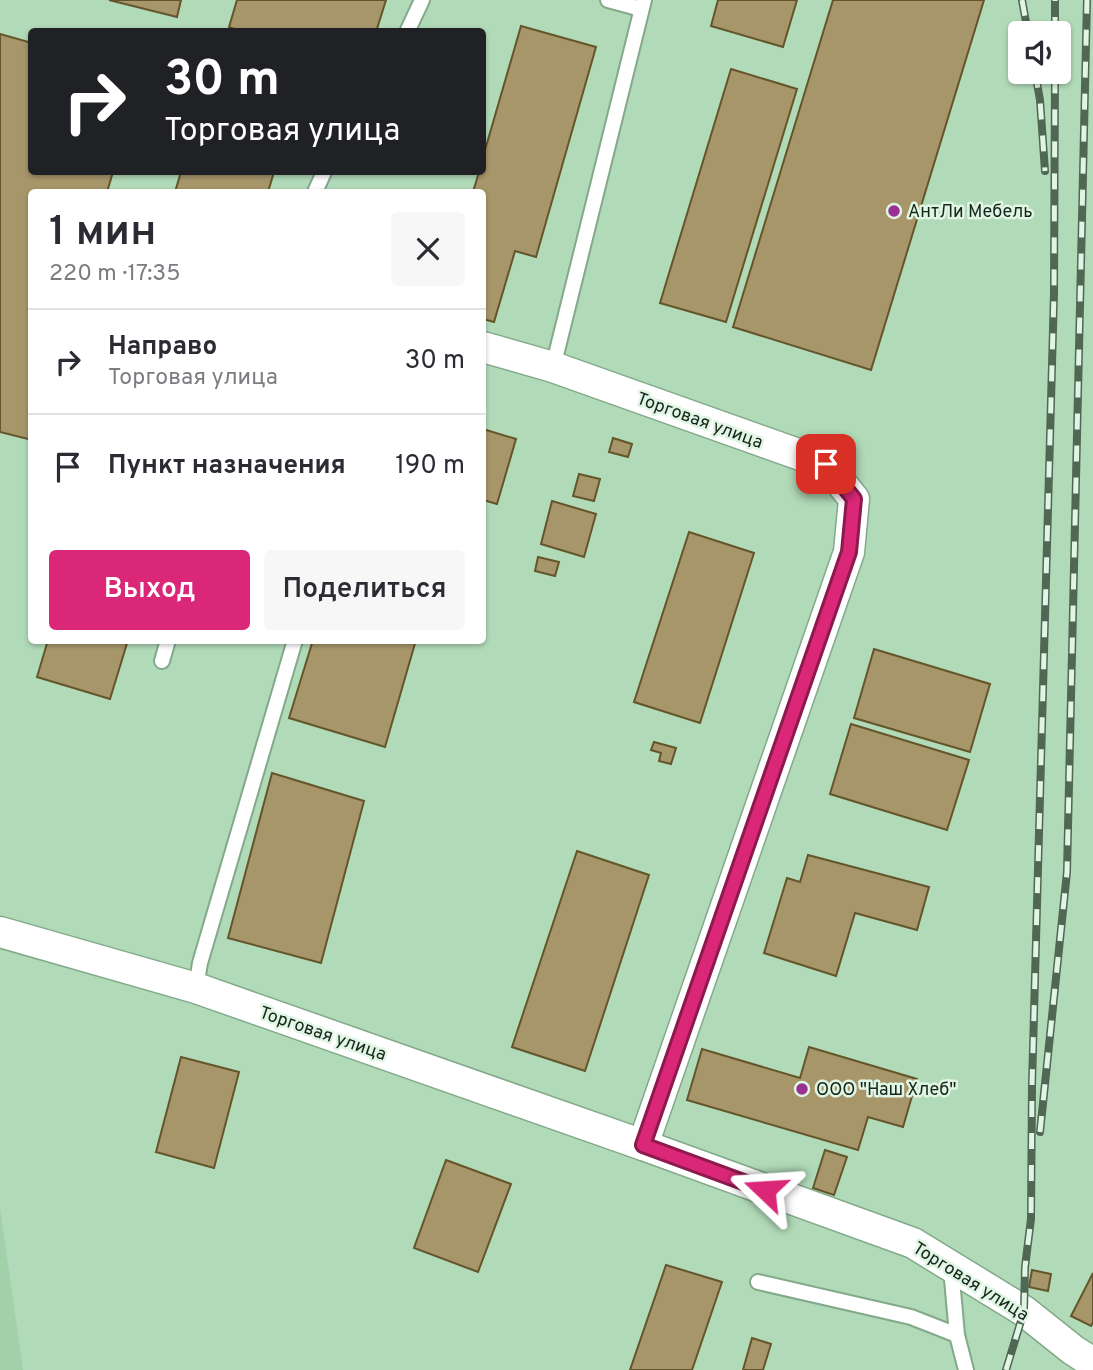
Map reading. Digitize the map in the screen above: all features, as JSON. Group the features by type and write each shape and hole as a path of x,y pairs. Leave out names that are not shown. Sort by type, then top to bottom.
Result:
{"street":[{"name":"Торговая улица","path":"486,347 553,367 826,464 854,499 849,552 643,1145"},
{"name":"Торговая улица","path":"0,932 196,988 913,1243 1024,1311 1093,1363"}],"lane":[{"path":"410,28 422,0"},
{"path":"553,367 642,4 608,0"},
{"path":"162,661 167,644"},
{"path":"196,988 200,963 294,644"},
{"path":"950,1267 957,1335 966,1370"},
{"path":"758,1282 911,1317 957,1335"}],"shaded area":[{"path":"0,1207 23,1370 0,1370"}],"building":[{"path":"109,0 181,0 177,17"},
{"path":"237,0 386,0 377,28 229,27"},
{"path":"718,0 797,0 783,47 711,26"},
{"path":"833,0 984,0 871,370 733,327"},
{"path":"521,26 596,47 536,257 515,251 494,322 486,320 486,189 474,189 478,175 486,175 486,147"},
{"path":"0,34 28,42 28,175 112,175 108,189 28,189 28,439 0,432"},
{"path":"731,69 797,89 726,322 660,303"},
{"path":"180,175 273,175 269,189 176,189"},
{"path":"486,430 516,439 497,504 486,501"},
{"path":"613,438 632,444 628,457 609,452"},
{"path":"579,474 600,479 594,501 573,496"},
{"path":"552,501 596,514 584,557 541,544"},
{"path":"689,532 754,553 700,723 634,702"},
{"path":"538,557 559,562 555,576 535,571"},
{"path":"47,644 127,644 110,699 37,677"},
{"path":"312,644 415,644 385,747 289,718"},
{"path":"874,649 990,684 970,752 854,718"},
{"path":"851,724 969,760 947,830 830,794"},
{"path":"654,742 676,748 671,764 659,761 661,753 651,750"},
{"path":"272,773 364,801 321,963 228,938"},
{"path":"577,851 649,875 585,1071 512,1047"},
{"path":"808,855 929,887 917,930 855,913 836,976 764,953 787,878 800,882"},
{"name":"ООО \"Наш Хлеб\"","path":"809,1047 917,1079 903,1127 868,1117 858,1150 687,1100 702,1049 800,1078"},
{"path":"181,1057 239,1072 214,1168 156,1152"},
{"path":"825,1150 847,1157 834,1195 813,1188"},
{"path":"446,1160 511,1184 478,1272 414,1248"},
{"path":"666,1265 722,1282 692,1370 630,1370"},
{"path":"1032,1270 1051,1274 1048,1291 1029,1287"},
{"path":"1093,1273 1093,1322 1091,1326 1071,1316"},
{"path":"752,1338 771,1344 763,1370 743,1370"}],"railway":[{"path":"1022,0 1026,21"},
{"path":"1055,0 1055,21"},
{"path":"1040,1132 1067,872 1087,0"},
{"path":"1037,84 1045,171"},
{"path":"1006,1370 1024,1311 1025,1267 1031,1219 1032,1085 1054,293 1055,84"}],"place":[{"name":"АнтЛи Мебель","path":"894,211"},
{"name":"ООО \"Наш Хлеб\"","path":"802,1089"}],"route":[{"path":"765,1190 643,1145 849,552 854,499 826,464"}]}
